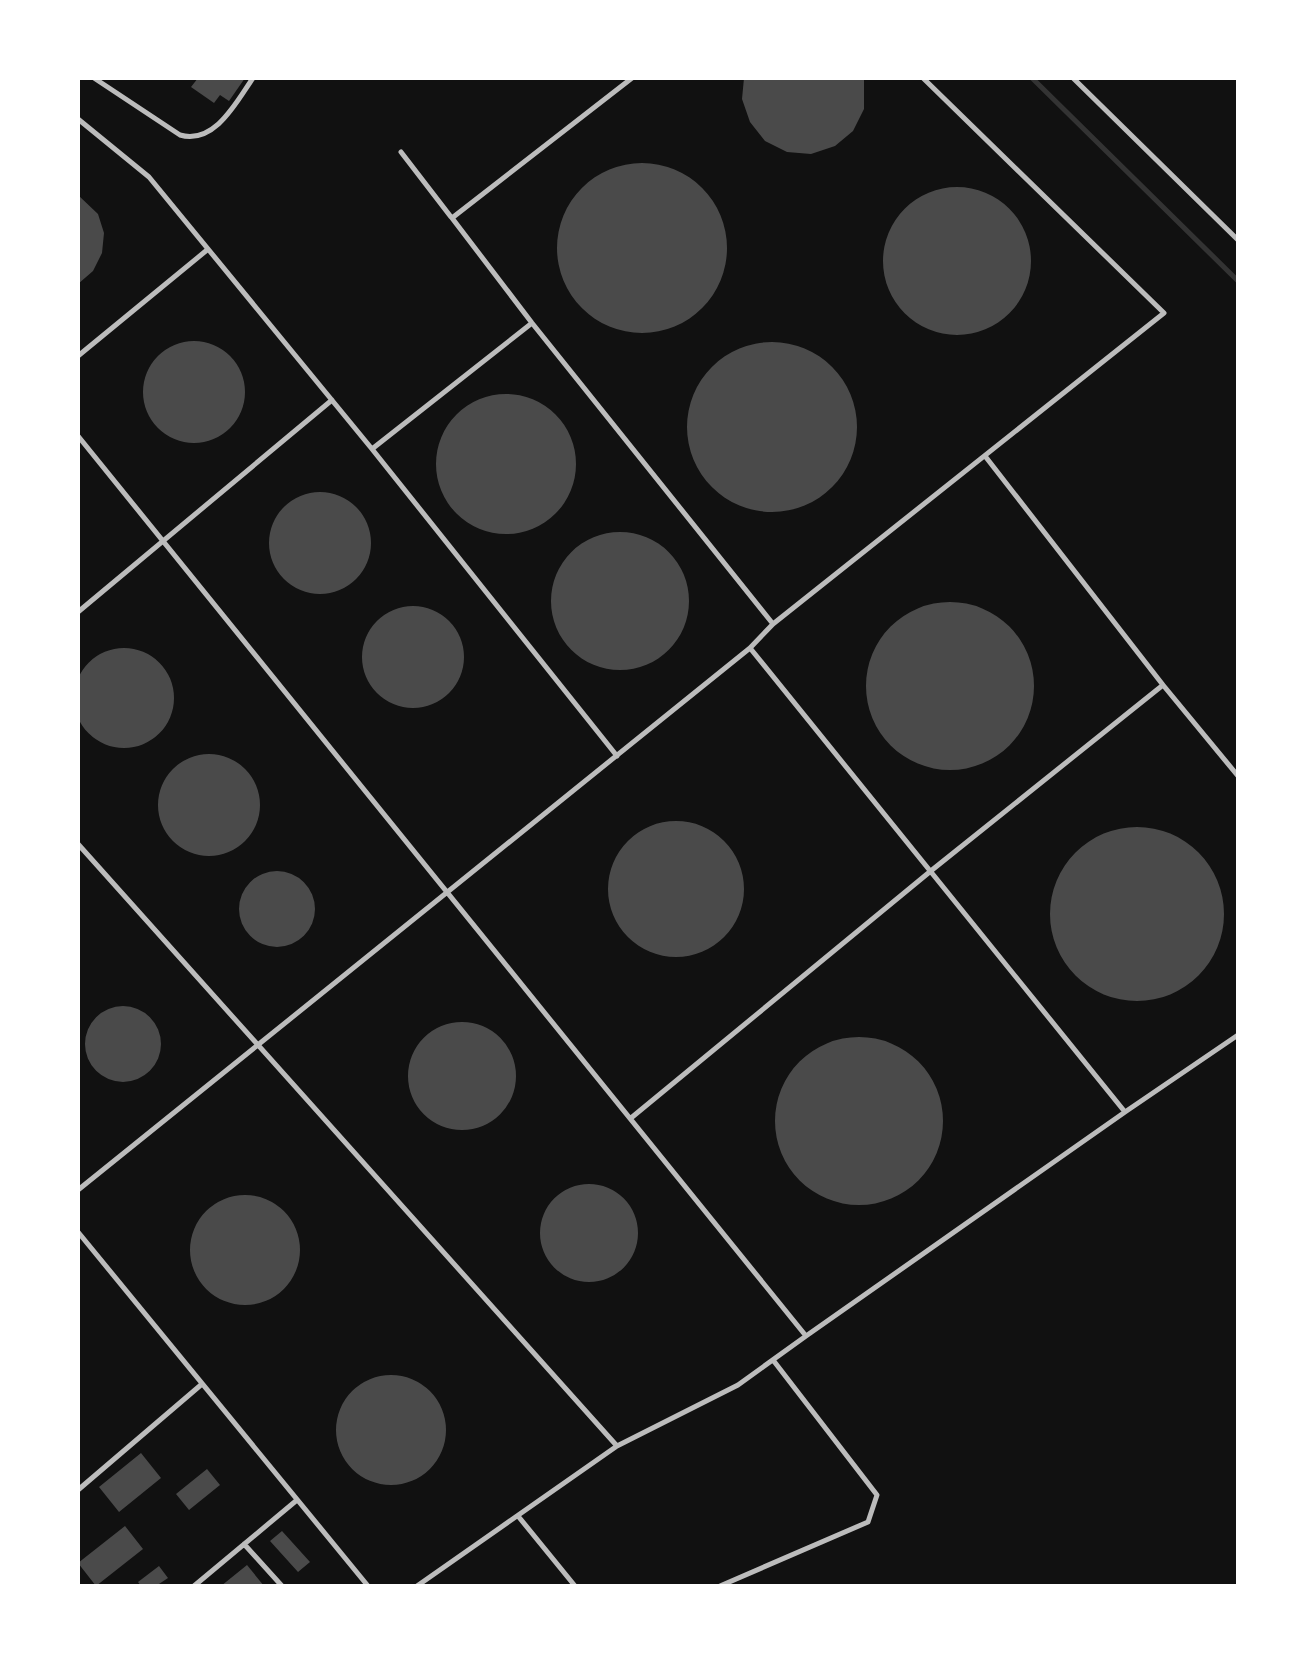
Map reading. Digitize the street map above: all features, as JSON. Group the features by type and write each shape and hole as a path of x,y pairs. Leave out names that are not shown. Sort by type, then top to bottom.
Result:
{"lane":[{"path":"94,78 192,138 216,126 253,78"},
{"path":"452,218 632,78"},
{"path":"78,1190 449,894 750,648 773,624 1164,314 923,78"},
{"path":"1073,78 1238,240"},
{"path":"78,119 148,178 372,449 617,756"},
{"path":"401,152 773,624"},
{"path":"78,356 207,250"},
{"path":"372,449 532,323"},
{"path":"78,612 332,400"},
{"path":"78,436 806,1336"},
{"path":"985,456 1238,776"},
{"path":"750,648 1125,1112"},
{"path":"630,1118 1163,685"},
{"path":"78,844 617,1446"},
{"path":"418,1586 617,1446 738,1384 1238,1035"},
{"path":"78,1232 368,1586"},
{"path":"720,1586 868,1522 877,1495 773,1360"},
{"path":"78,1490 202,1384"},
{"path":"194,1586 297,1500"},
{"path":"518,1516 575,1586"},
{"path":"244,1544 282,1586"}],"building":[{"path":"198,78 245,78 229,101 220,95 214,103 191,87"},
{"path":"744,78 864,78 864,109 853,131 835,146 811,154 787,152 765,141 750,122 742,99"},
{"path":"642,163 675,169 702,188 721,215 727,248 721,281 702,308 675,327 642,333 609,327 582,308 563,281 557,248 563,215 582,188 609,169"},
{"path":"957,187 985,193 1009,209 1025,233 1031,261 1025,289 1009,313 985,329 957,335 929,329 905,313 889,289 883,261 889,233 905,209 929,193"},
{"path":"78,195 98,214 104,233 102,253 93,271 78,284"},
{"path":"194,341 213,345 230,356 241,373 245,392 241,411 230,428 213,439 194,443 175,439 158,428 147,411 143,392 147,373 158,356 175,345"},
{"path":"772,342 805,348 832,367 851,394 857,427 851,460 832,487 805,506 772,512 739,506 712,487 693,460 687,427 693,394 712,367 739,348"},
{"path":"506,394 533,399 555,415 571,437 576,464 571,491 555,513 533,529 506,534 479,529 457,513 441,491 436,464 441,437 457,415 479,399"},
{"path":"320,492 339,496 356,507 367,524 371,543 367,562 356,579 339,590 320,594 301,590 284,579 273,562 269,543 273,524 284,507 301,496"},
{"path":"620,532 646,537 669,552 684,575 689,601 684,627 669,650 646,665 620,670 594,665 571,650 556,627 551,601 556,575 571,552 594,537"},
{"path":"950,602 982,609 1009,627 1027,654 1034,686 1027,718 1009,745 982,763 950,770 918,763 891,745 873,718 866,686 873,654 891,627 918,609"},
{"path":"413,606 432,610 449,621 460,638 464,657 460,676 449,693 432,704 413,708 394,704 377,693 366,676 362,657 366,638 377,621 394,610"},
{"path":"124,648 152,656 166,670 174,698 166,726 152,740 124,748 96,740 82,726 74,698 82,670 96,656"},
{"path":"209,754 228,758 245,769 256,786 260,805 256,824 245,841 228,852 209,856 190,852 173,841 162,824 158,805 162,786 173,769 190,758"},
{"path":"676,821 702,826 724,841 739,863 744,889 739,915 724,937 702,952 676,957 650,952 628,937 613,915 608,889 613,863 628,841 650,826"},
{"path":"1137,827 1170,834 1198,853 1217,881 1224,914 1217,947 1198,975 1170,994 1137,1001 1104,994 1076,975 1057,947 1050,914 1057,881 1076,853 1104,834"},
{"path":"277,871 304,882 315,909 304,936 277,947 250,936 239,909 250,882"},
{"path":"123,1006 150,1017 161,1044 150,1071 123,1082 96,1071 85,1044 96,1017"},
{"path":"462,1022 483,1026 501,1037 512,1055 516,1076 512,1097 501,1115 483,1126 462,1130 441,1126 423,1115 412,1097 408,1076 412,1055 423,1037 441,1026"},
{"path":"859,1037 891,1043 919,1061 937,1089 943,1121 937,1153 919,1181 891,1199 859,1205 827,1199 799,1181 781,1153 775,1121 781,1089 799,1061 827,1043"},
{"path":"589,1184 608,1187 624,1198 635,1214 635,1252 624,1268 608,1279 589,1282 570,1279 554,1268 543,1252 540,1233 543,1214 554,1198 570,1187"},
{"path":"245,1195 266,1199 284,1211 296,1229 300,1250 296,1271 284,1289 266,1301 245,1305 224,1301 206,1289 194,1271 190,1250 194,1229 206,1211 224,1199"},
{"path":"391,1375 412,1379 430,1391 442,1409 446,1430 442,1451 430,1469 412,1481 391,1485 370,1481 352,1469 340,1451 336,1430 340,1409 352,1391 370,1379"},
{"path":"141,1453 161,1478 119,1512 99,1487"},
{"path":"207,1469 220,1485 189,1510 176,1494"},
{"path":"125,1526 143,1549 96,1586 78,1563"},
{"path":"282,1531 310,1562 298,1572 270,1541"},
{"path":"247,1565 264,1586 221,1586"},
{"path":"159,1566 168,1578 156,1586 141,1586 138,1582"}],"waterway":[{"path":"1032,78 1238,281"}]}
